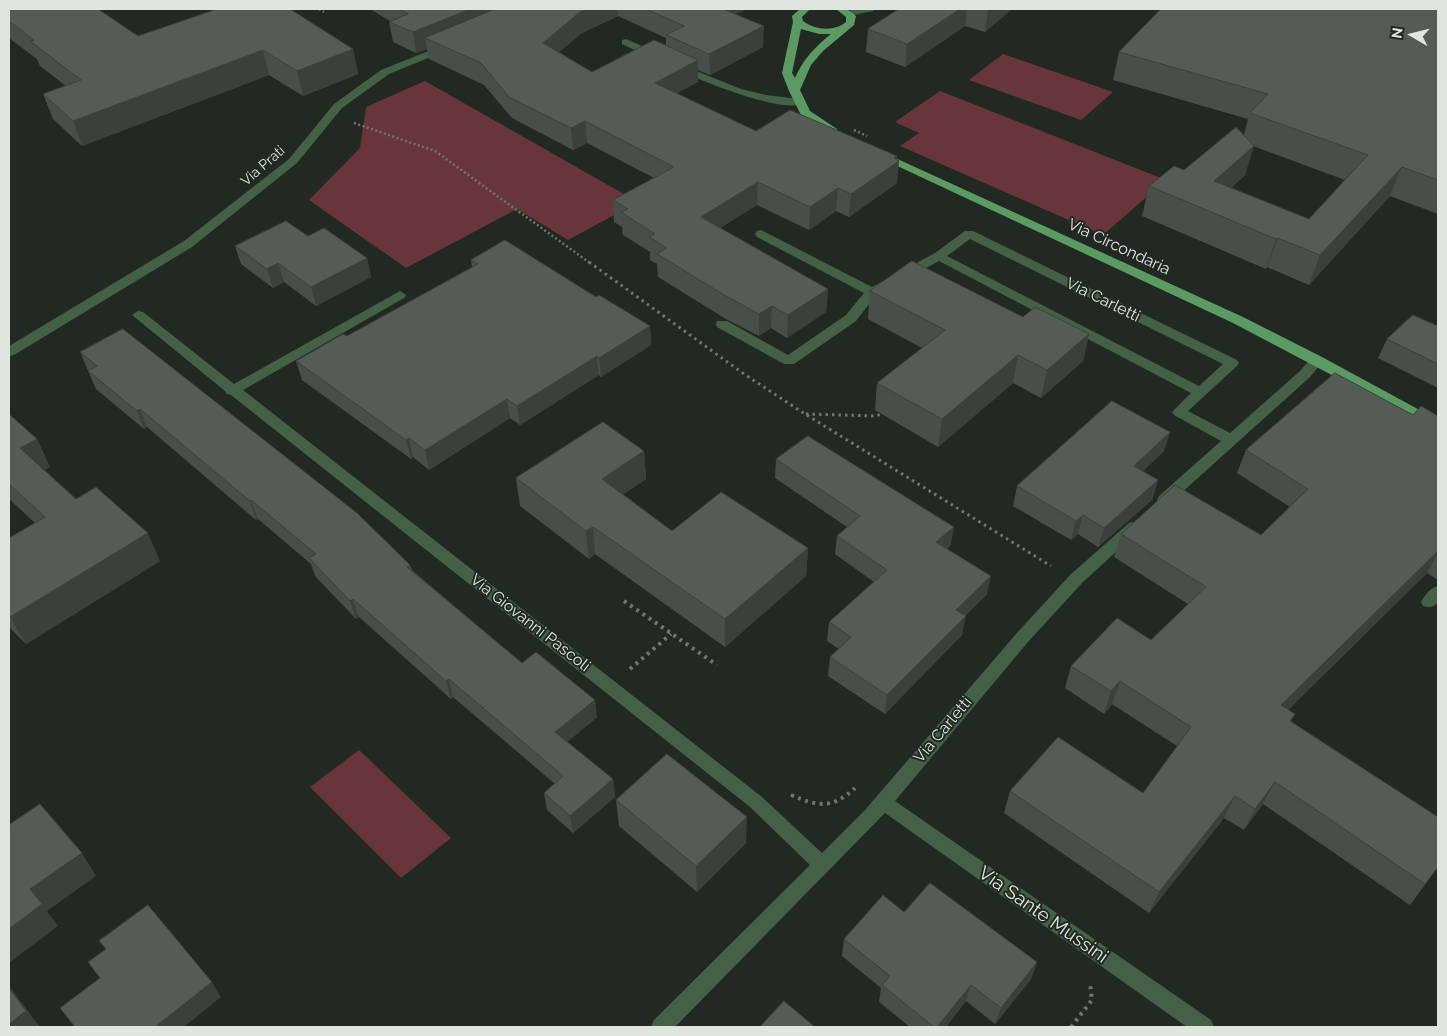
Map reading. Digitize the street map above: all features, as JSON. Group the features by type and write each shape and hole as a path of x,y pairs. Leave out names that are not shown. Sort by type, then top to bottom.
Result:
{"main road":[{"path":"797,96 806,64 842,29 851,23 852,19 844,11"},
{"path":"799,13 815,31 829,32 842,29"},
{"path":"799,13 787,73 805,113 843,136"},
{"name":"Via Circondaria","path":"871,150 1238,320 1317,360 1438,426"}],"street":[{"path":"844,11 870,9"},
{"path":"626,42 718,85 749,95 797,96"},
{"name":"Via Prati","path":"9,352 188,244 244,202 293,161 338,106 385,72 454,43"},
{"path":"722,324 789,361 851,318 872,292 762,234"},
{"name":"Via Carletti","path":"872,292 939,256 969,234 1232,363 1179,412 1231,440"},
{"path":"939,256 1201,393"},
{"path":"232,391 400,295"},
{"name":"Via Giovanni Pascoli","path":"138,315 232,391 611,686 756,802 822,865"},
{"name":"Via Carletti","path":"662,1027 884,802 980,685 1077,578 1305,374 1317,360"},
{"name":"Via Sante Mussini","path":"884,802 1204,1027"}],"path":[{"path":"318,9 324,12"},
{"path":"805,414 876,416 881,414"},
{"path":"624,600 717,665"},
{"path":"611,686 671,634"}],"shaded area":[{"path":"1003,54 1113,92 1081,120 969,80"},
{"path":"425,81 638,202 568,240 517,209 406,268 309,200 360,148 366,107"},
{"path":"940,91 1166,180 1103,235 900,146 919,133 895,122"},
{"path":"359,750 451,838 401,878 310,787"}],"building":[{"path":"9,9 98,9 138,36 217,9 290,9 353,49 297,71 263,50 73,121 43,94 81,80 30,41 34,40 9,21"},
{"path":"399,9 470,9 413,32 389,22 408,14"},
{"path":"495,9 588,9 580,12 543,43 592,72 654,40 698,60 655,83 756,131 790,110 897,156 894,158 899,161 851,194 838,188 810,207 758,182 701,217 828,289 788,315 772,306 759,314 657,254 667,248 649,237 655,234 621,212 628,209 613,200 674,167 585,121 571,128 509,97 481,63 425,38"},
{"path":"646,9 723,9 764,26 709,54 666,35 684,26"},
{"path":"899,9 960,9 907,44 868,29"},
{"path":"1161,9 1438,9 1438,180 1402,167 1320,255 1278,238 1276,239 1149,186 1174,166 1184,170 1236,127 1254,146 1214,181 1309,219 1368,155 1250,113 1268,94 1119,52"},
{"path":"286,221 308,236 324,228 367,258 311,287 278,263 267,269 235,246"},
{"path":"505,240 596,297 599,295 650,326 599,358 597,356 517,406 507,399 425,450 409,438 406,440 296,361 343,334 347,336 478,264 471,260"},
{"path":"912,261 1023,317 1035,307 1089,334 1047,370 1018,355 942,419 877,383 945,330 870,291"},
{"path":"1413,315 1438,326 1438,364 1387,339"},
{"path":"123,329 357,513 410,565 407,567 522,663 536,652 595,700 555,732 613,779 570,816 544,793 563,776 449,679 446,681 353,599 350,601 309,558 316,554 140,409 137,411 88,371 97,366 80,352"},
{"path":"1335,373 1413,415 1421,406 1438,416 1438,551 1281,705 1295,714 1290,721 1438,817 1438,867 1425,884 1275,782 1255,809 1235,796 1159,892 1010,791 1058,737 1143,793 1191,727 1120,681 1111,691 1071,666 1117,618 1151,640 1206,587 1121,534 1175,485 1261,535 1308,489 1246,450"},
{"path":"1112,401 1170,432 1134,466 1158,480 1104,528 1083,515 1076,521 1017,486"},
{"path":"9,414 37,439 20,448 76,499 96,487 148,533 10,617 9,538 45,517 9,484"},
{"path":"603,422 644,451 602,479 672,531 721,492 808,548 725,619 593,527 586,531 516,478"},
{"path":"808,436 954,527 936,542 991,576 956,610 966,616 887,695 830,657 851,637 829,622 887,570 837,536 860,516 776,459"},
{"path":"667,754 747,817 696,866 616,800"},
{"path":"40,804 82,853 30,889 42,904 9,929 9,825"},
{"path":"930,883 1037,962 1001,1008 971,985 937,1027 934,1027 882,985 890,976 844,939 883,895 904,912"},
{"path":"148,905 212,982 155,1027 75,1027 60,1008 100,978 88,962 106,949 99,941"},
{"path":"9,988 26,1011 9,1024"},
{"path":"784,1001 815,1027 760,1027"}]}
